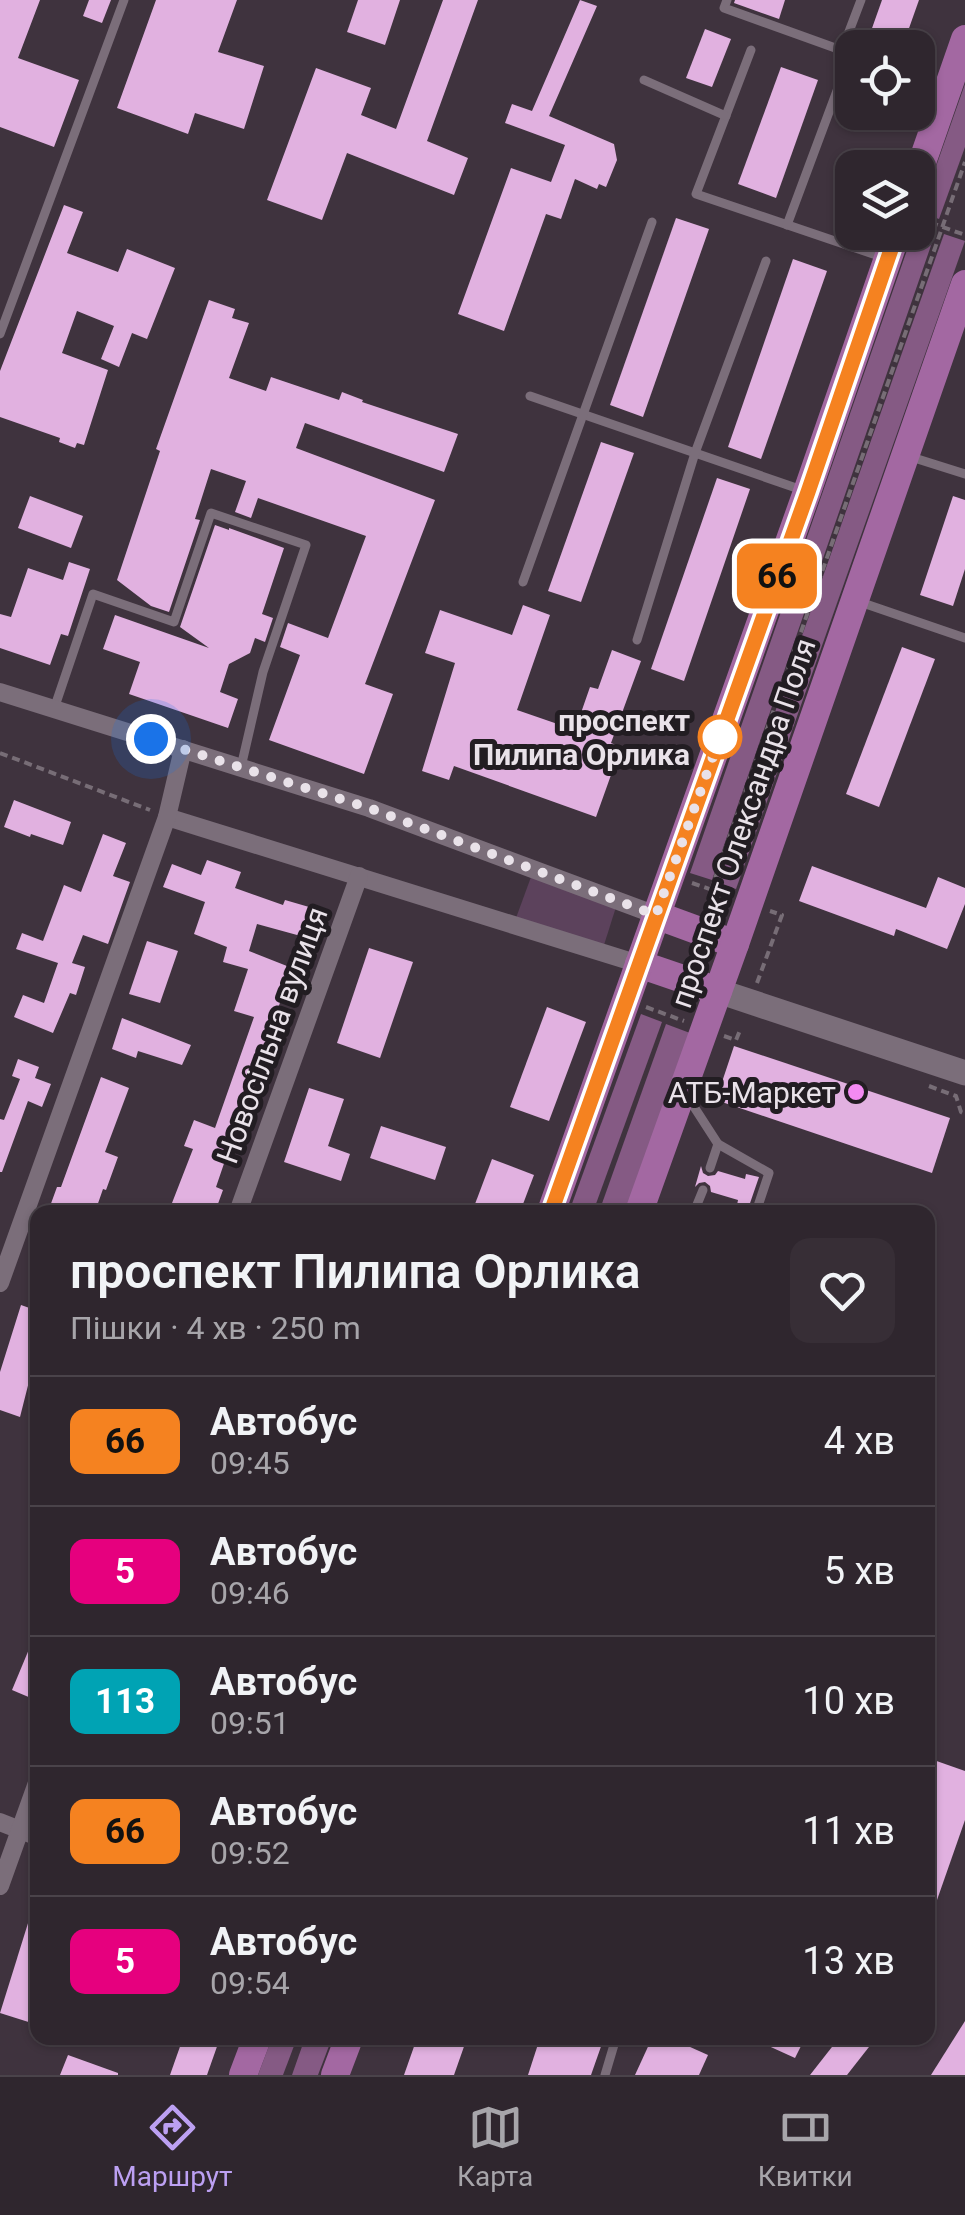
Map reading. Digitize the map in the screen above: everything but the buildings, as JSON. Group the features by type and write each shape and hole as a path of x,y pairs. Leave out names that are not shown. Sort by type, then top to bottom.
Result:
{"main road":[{"path":"926,150 965,39"},
{"name":"проспект Олександра Поля","path":"553,1205 891,250"},
{"name":"проспект Олександра Поля","path":"641,1205 965,284"},
{"path":"656,915 735,944"},
{"path":"639,964 965,1073"},
{"path":"243,2075 254,2045"},
{"path":"336,2075 347,2045"}],"street":[{"path":"0,692 369,808 656,915"},
{"path":"0,1283 167,817 183,749"},
{"path":"167,817 639,964"},
{"name":"Новосільна вулиця","path":"240,1205 358,876"},
{"path":"0,1822 28,1834 0,1886"}],"lane":[{"path":"0,334 124,0"},
{"path":"727,0 724,8 835,47"},
{"path":"854,30 862,0"},
{"path":"752,50 696,194 787,225 835,235"},
{"path":"644,80 726,116"},
{"path":"935,82 948,87"},
{"path":"787,225 835,98"},
{"path":"524,582 652,222"},
{"path":"637,640 696,453 766,261"},
{"path":"530,396 808,492"},
{"path":"906,455 965,474"},
{"path":"54,709 92,594 174,622 211,513 306,545 263,672 240,767"},
{"path":"855,600 965,638"},
{"path":"683,1090 718,1144 770,1173 759,1205"},
{"path":"710,1168 718,1144"},
{"path":"698,1205 703,1190"},
{"path":"605,2075 614,2045"}],"path":[{"path":"711,890 965,162"},
{"path":"935,224 965,235"},
{"path":"0,753 167,817"},
{"path":"687,881 734,898"},
{"path":"757,983 782,915 764,909"},
{"path":"642,1006 692,1024"},
{"path":"720,1034 736,1040 741,1028"},
{"path":"920,1084 956,1096 965,1114"}],"shaded area":[{"path":"965,84 965,147 939,219 935,218 935,169"},
{"path":"944,234 965,241 736,889 715,882"},
{"path":"907,250 929,250 712,880 690,873"},
{"path":"531,877 616,907 604,945 516,918"},
{"path":"641,1014 662,1022 596,1205 572,1205"},
{"path":"666,1024 690,1033 629,1205 601,1205"},
{"path":"269,2045 294,2045 283,2075 258,2075"},
{"path":"303,2045 329,2045 318,2075 292,2075"}],"bus line":[{"name":"66","path":"553,1205 891,250"}],"place":[{"name":"проспект Пилипа Орлика","path":"720,737"},
{"name":"АТБ-Маркет","path":"856,1092"}],"route":[{"path":"151,739 369,808 656,915 720,737"}]}
